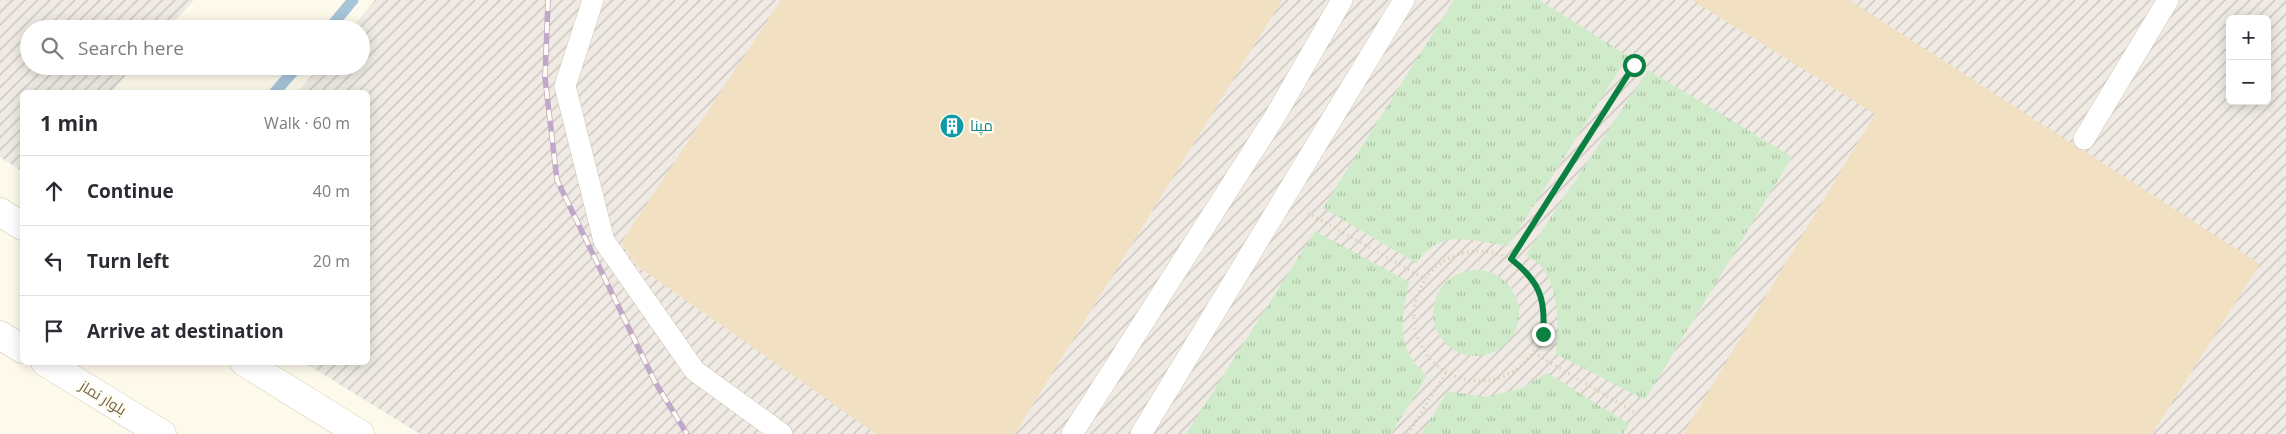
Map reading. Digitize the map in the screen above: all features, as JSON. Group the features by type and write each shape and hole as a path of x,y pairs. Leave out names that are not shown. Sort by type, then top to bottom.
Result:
{"main road":[{"path":"0,212 20,225"},
{"path":"0,335 20,348"},
{"name":"بلوار نماز","path":"50,365 162,434"},
{"path":"249,365 360,434"}],"lane":[{"path":"593,0 565,86 604,241 694,371 782,434"},
{"path":"1072,434 1274,118 1342,0"},
{"path":"1141,434 1404,0"},
{"path":"2084,139 2168,0"}],"path":[{"path":"1511,259 1634,65"},
{"path":"1282,199 1425,279"},
{"path":"1469,251 1491,252 1511,259 1528,272 1540,291 1544,312 1543,334 1534,353 1519,368 1500,379 1478,382 1457,379 1438,368 1423,352 1415,332 1413,311 1418,290 1430,271 1448,258 1469,251"},
{"path":"1534,353 1637,414"},
{"path":"1408,434 1446,372"}],"shaded area":[{"path":"0,0 194,0 176,20 20,20 20,75 126,75 113,90 20,90 20,170 0,157"},
{"path":"375,0 2286,0 2286,434 420,434 308,365 370,365 370,90 300,90 312,75 370,75 370,20 358,20"}],"green space":[{"path":"1454,0 1539,0 1628,56 1508,246 1459,239 1440,242 1425,253 1416,263 1323,208"},
{"path":"1648,70 1792,157 1645,400 1556,354 1558,331 1557,307 1551,284 1539,264 1526,255"},
{"path":"1315,231 1409,282 1404,309 1404,337 1411,357 1427,376 1391,434 1186,434"},
{"path":"1476,270 1493,273 1507,282 1516,296 1519,313 1516,330 1507,344 1493,353 1476,356 1459,353 1445,344 1436,330 1433,313 1436,296 1445,282 1459,273"},
{"path":"1547,373 1629,424 1623,434 1421,434 1448,391 1487,397 1522,388"}],"building":[{"name":"مپنا","path":"781,0 1282,0 1015,434 876,434 637,266 621,243"},
{"path":"1692,0 1849,0 2073,144 2077,149 2084,151 2260,264 2152,434 1683,434 1875,114"}],"waterway":[{"path":"336,20 353,0"},
{"path":"277,90 290,75"}],"railway":[{"path":"548,0 545,78 557,180 655,382 687,434"}],"place":[{"name":"مپنا","path":"952,126"}],"route":[{"path":"1543,334 1544,312 1540,291 1528,272 1511,259 1634,65"}]}
